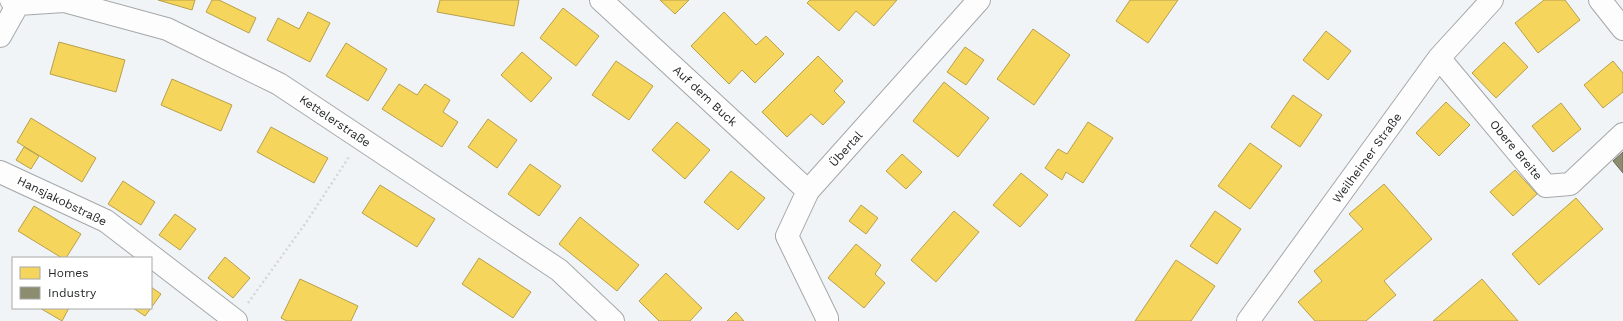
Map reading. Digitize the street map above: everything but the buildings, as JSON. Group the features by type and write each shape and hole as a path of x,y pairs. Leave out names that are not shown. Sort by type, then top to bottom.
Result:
{"street":[{"name":"Auf dem Buck","path":"601,0 808,191"},
{"name":"Übertal","path":"828,321 787,236 808,191 979,0"},
{"name":"Weilheimer Straße","path":"1248,321 1439,58 1492,0"},
{"path":"1600,0 1623,28"},
{"name":"Kettelerstraße","path":"0,36 15,2 64,1 167,29 279,84 559,270 613,321"},
{"name":"Obere Breite","path":"1439,58 1546,186 1570,184 1623,134"},
{"name":"Hansjakobstraße","path":"0,172 106,221 236,321"}],"path":[{"path":"236,321 305,224 362,139"}]}
